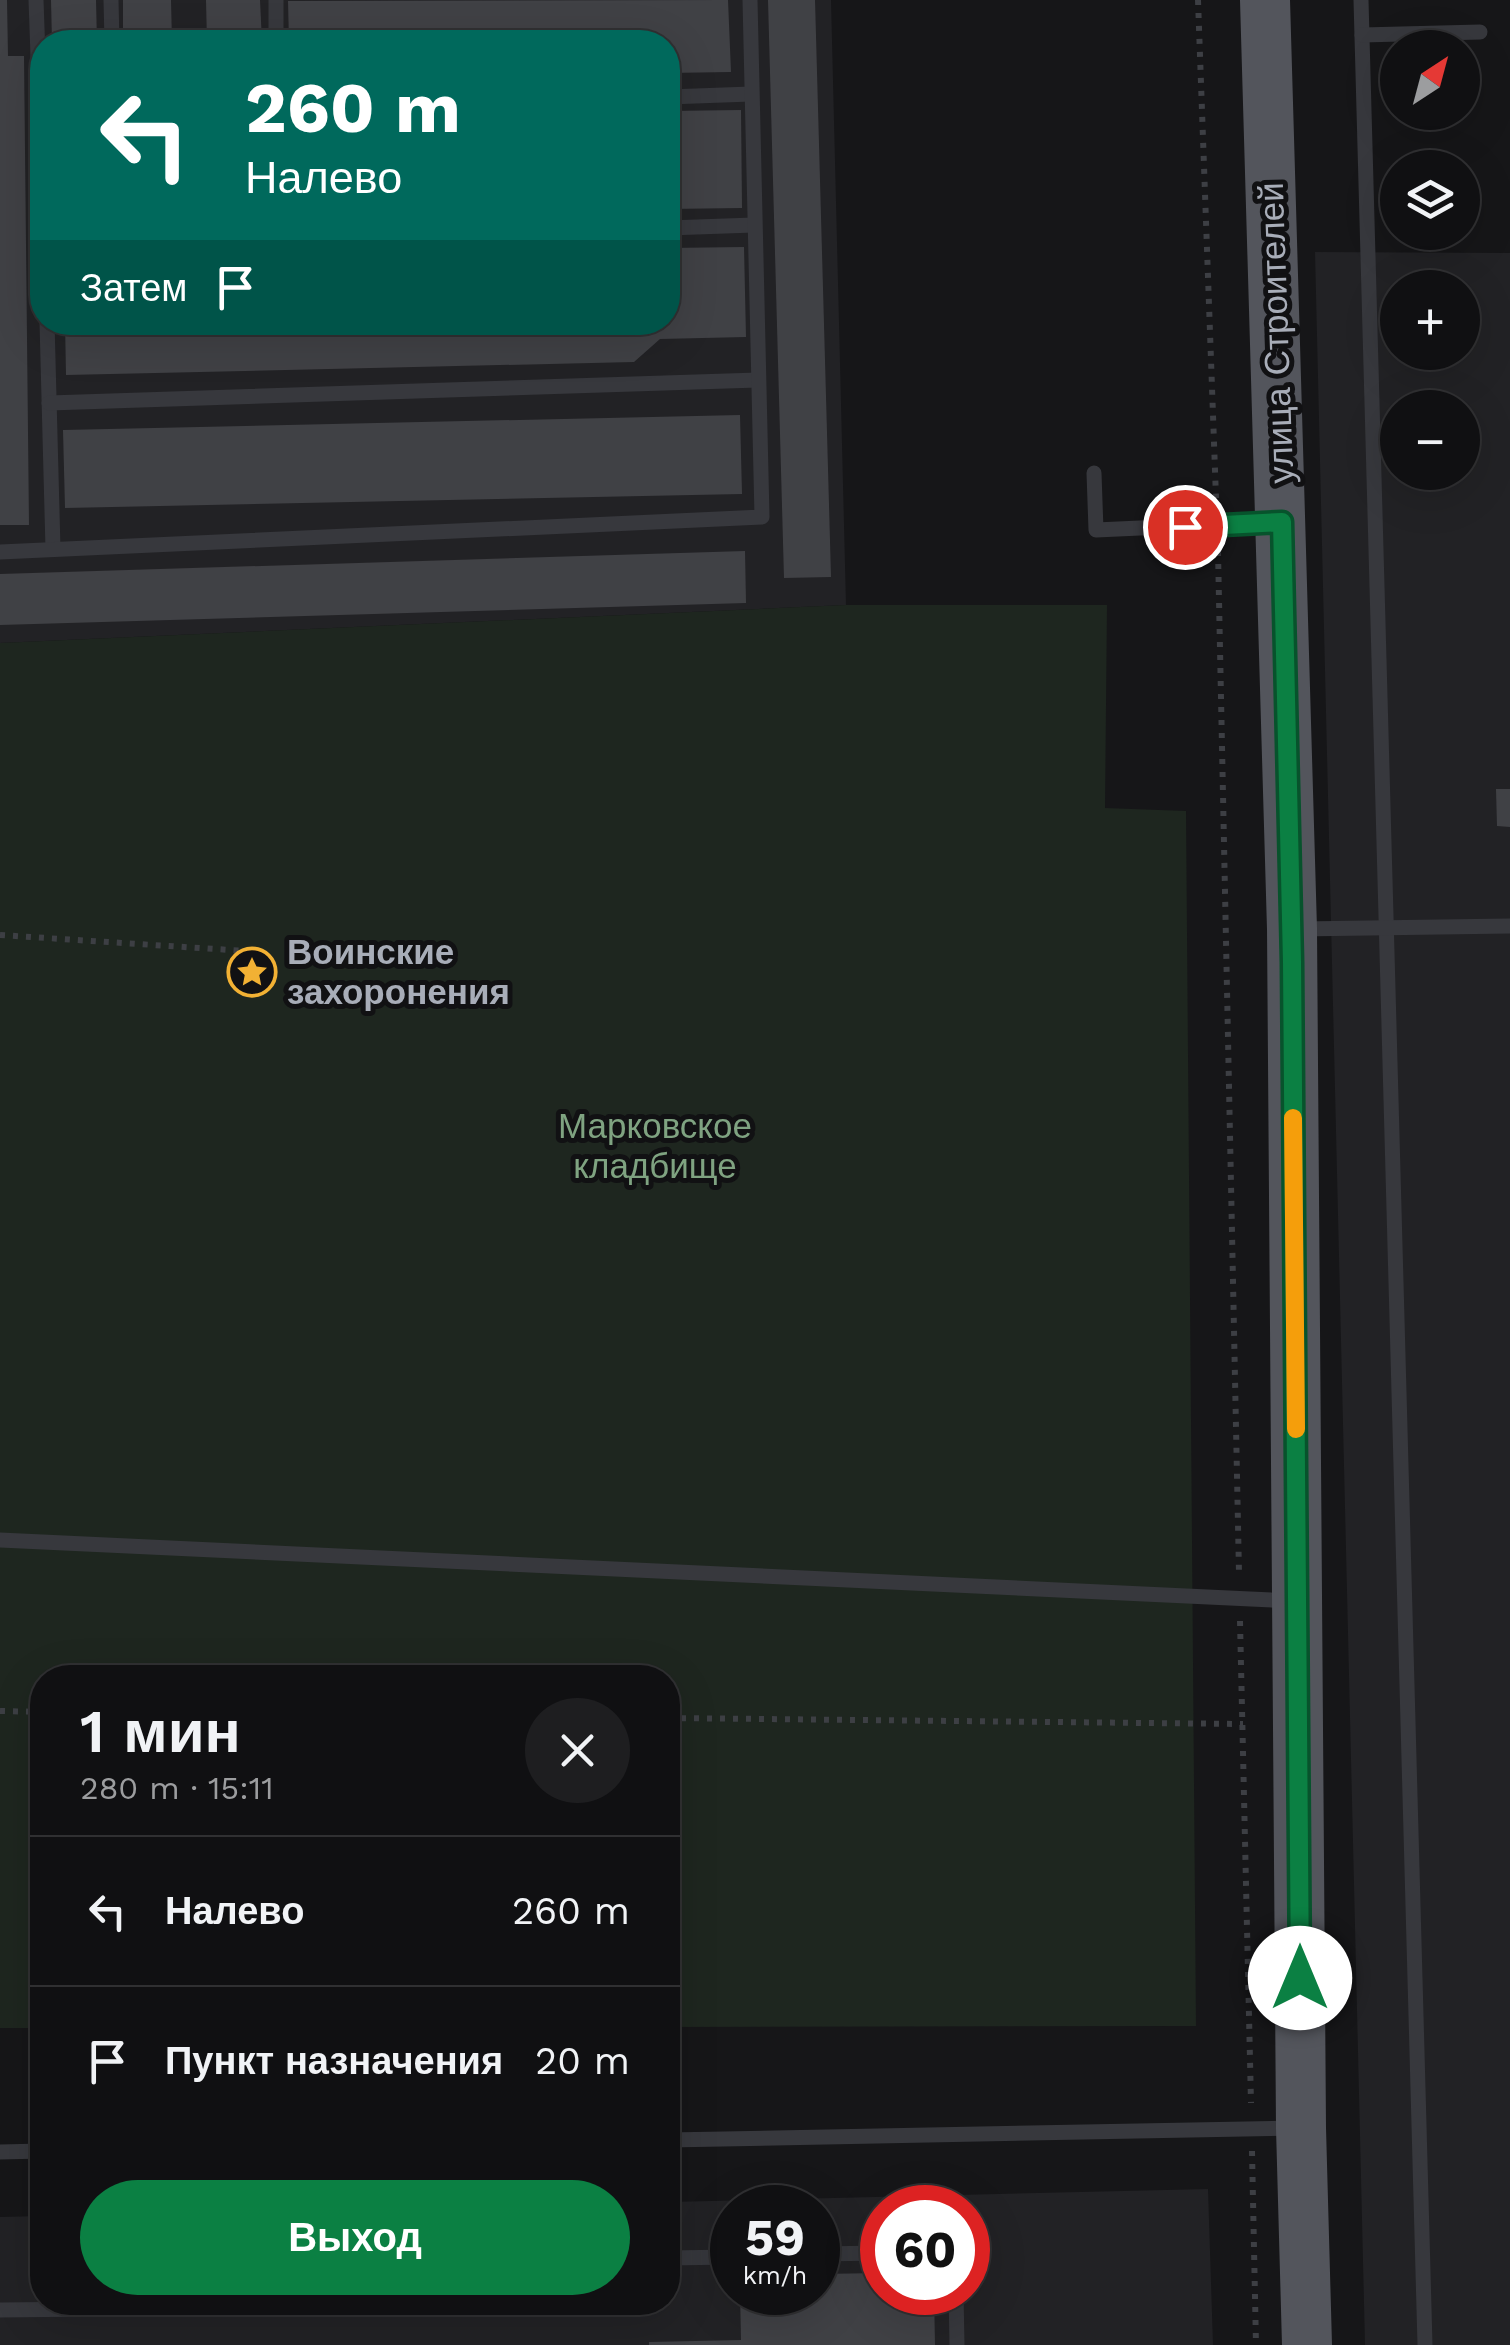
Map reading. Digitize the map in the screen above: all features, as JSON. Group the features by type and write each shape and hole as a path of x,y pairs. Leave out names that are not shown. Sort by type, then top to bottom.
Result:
{"main road":[{"name":"улица Строителей","path":"1265,0 1292,929 1301,2128 1307,2345"}],"lane":[{"path":"36,0 37,30"},
{"path":"111,0 112,30"},
{"path":"276,0 276,30"},
{"path":"0,552 762,517 750,0"},
{"path":"1360,0 1425,2345"},
{"path":"1362,35 1380,35"},
{"path":"680,97 751,94"},
{"path":"680,228 754,225"},
{"path":"47,335 53,549"},
{"path":"49,403 758,380"},
{"path":"1094,472 1096,530 1282,522"},
{"path":"1292,929 1510,926"},
{"path":"0,1540 1297,1601"},
{"path":"680,2140 1301,2128"},
{"path":"0,2152 30,2151"},
{"path":"680,2258 710,2257"},
{"path":"0,2310 30,2310"},
{"path":"956,2315 957,2345"}],"path":[{"path":"1198,0 1218,526 1256,2345"},
{"path":"0,934 262,952"},
{"path":"0,1711 30,1712"},
{"path":"680,1718 1243,1724"}],"shaded area":[{"path":"0,0 831,0 846,605 0,643"},
{"path":"1315,252 1510,253 1510,2345 1365,2345"},
{"path":"1208,2189 1213,2345 0,2345 0,2217 30,2216 30,2315 680,2315 680,2202 710,2201 710,2315 840,2315 840,2198 860,2197 860,2315 990,2315 990,2194"}],"green space":[{"name":"Марковское кладбище","path":"846,605 1107,605 1105,808 1186,811 1196,2026 680,2027 680,1665 30,1665 30,2028 0,2028 0,643"}],"building":[{"path":"0,0 7,0 8,56 24,56 29,525 0,525"},
{"path":"51,0 96,0 97,30 52,30"},
{"path":"123,0 171,0 172,30 123,30"},
{"path":"206,0 260,0 261,30 207,30"},
{"path":"728,0 731,72 680,73 680,30 289,30 288,1"},
{"path":"768,0 815,0 831,577 784,578"},
{"path":"741,110 742,208 680,209 680,111"},
{"path":"744,247 746,337 660,339 634,362 66,375 65,335 680,335 680,248"},
{"path":"740,415 742,494 65,508 63,430"},
{"path":"745,551 746,603 0,625 0,574"},
{"path":"1496,789 1510,789 1510,827 1497,826"},
{"path":"860,2273 860,2315 934,2315 935,2345 649,2345 741,2340 740,2315 840,2315 840,2274"}],"slow traffic":[{"path":"1293,1118 1296,1429"}],"place":[{"name":"Воинские захоронения","path":"252,972"}],"route":[{"path":"1185,527 1282,522 1292,962 1300,1978"}]}
